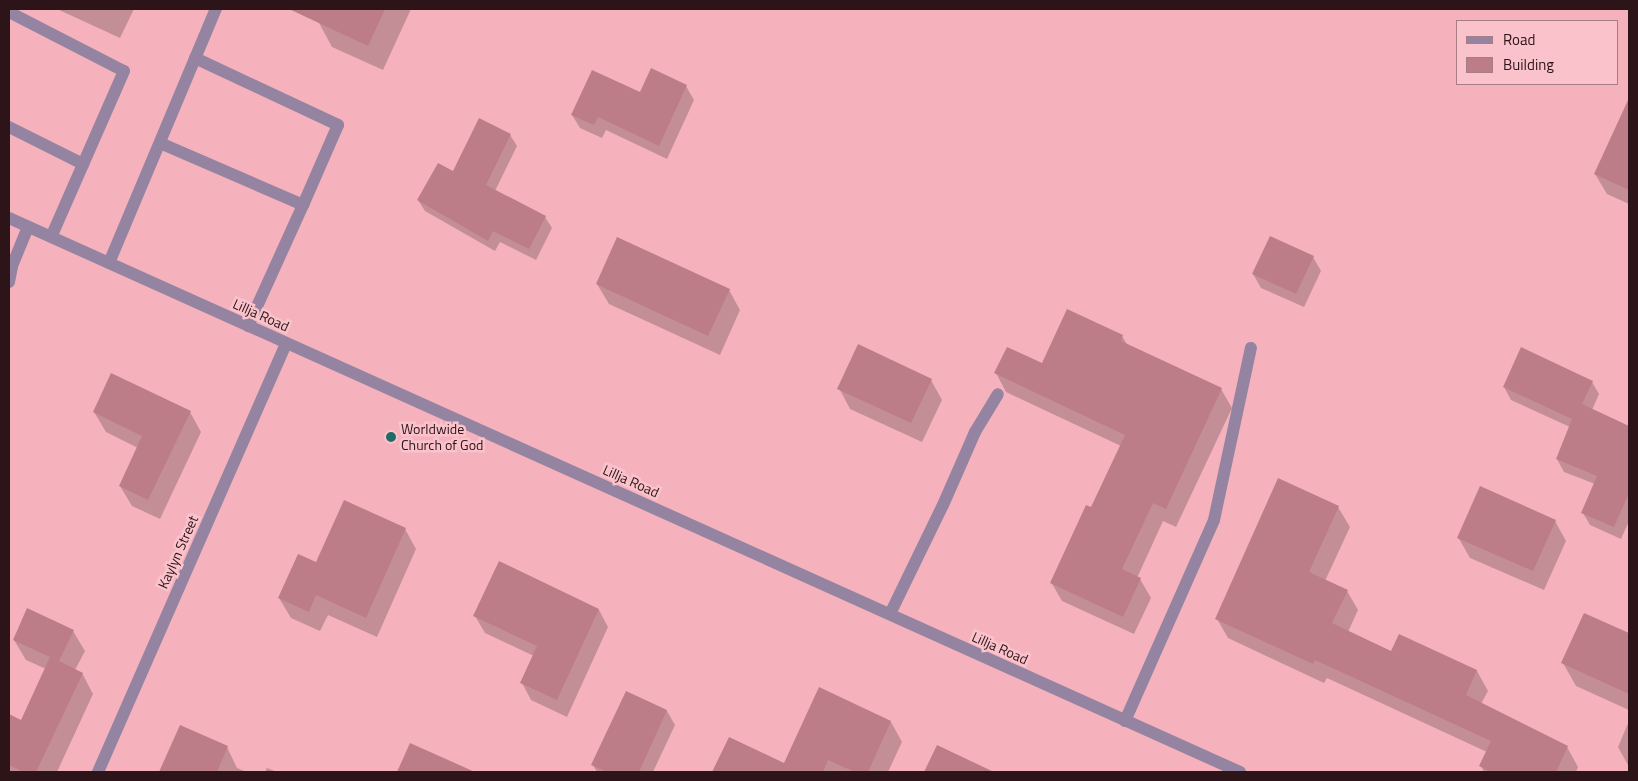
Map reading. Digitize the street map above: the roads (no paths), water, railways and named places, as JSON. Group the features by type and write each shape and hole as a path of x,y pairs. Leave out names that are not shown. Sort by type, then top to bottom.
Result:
{"street":[{"path":"109,263 216,9"},
{"path":"9,12 124,71 51,237"},
{"path":"196,58 338,125 248,326"},
{"path":"9,127 83,164"},
{"path":"160,143 303,206"},
{"name":"Lillja Road","path":"9,218 1240,772"},
{"path":"9,282 12,266 28,227"},
{"name":"Kaylyn Street","path":"98,772 286,343"},
{"path":"1125,721 1214,520 1251,348"},
{"path":"890,614 943,505 975,432 998,394"}],"place":[{"name":"Worldwide Church of God","path":"391,437"}]}
